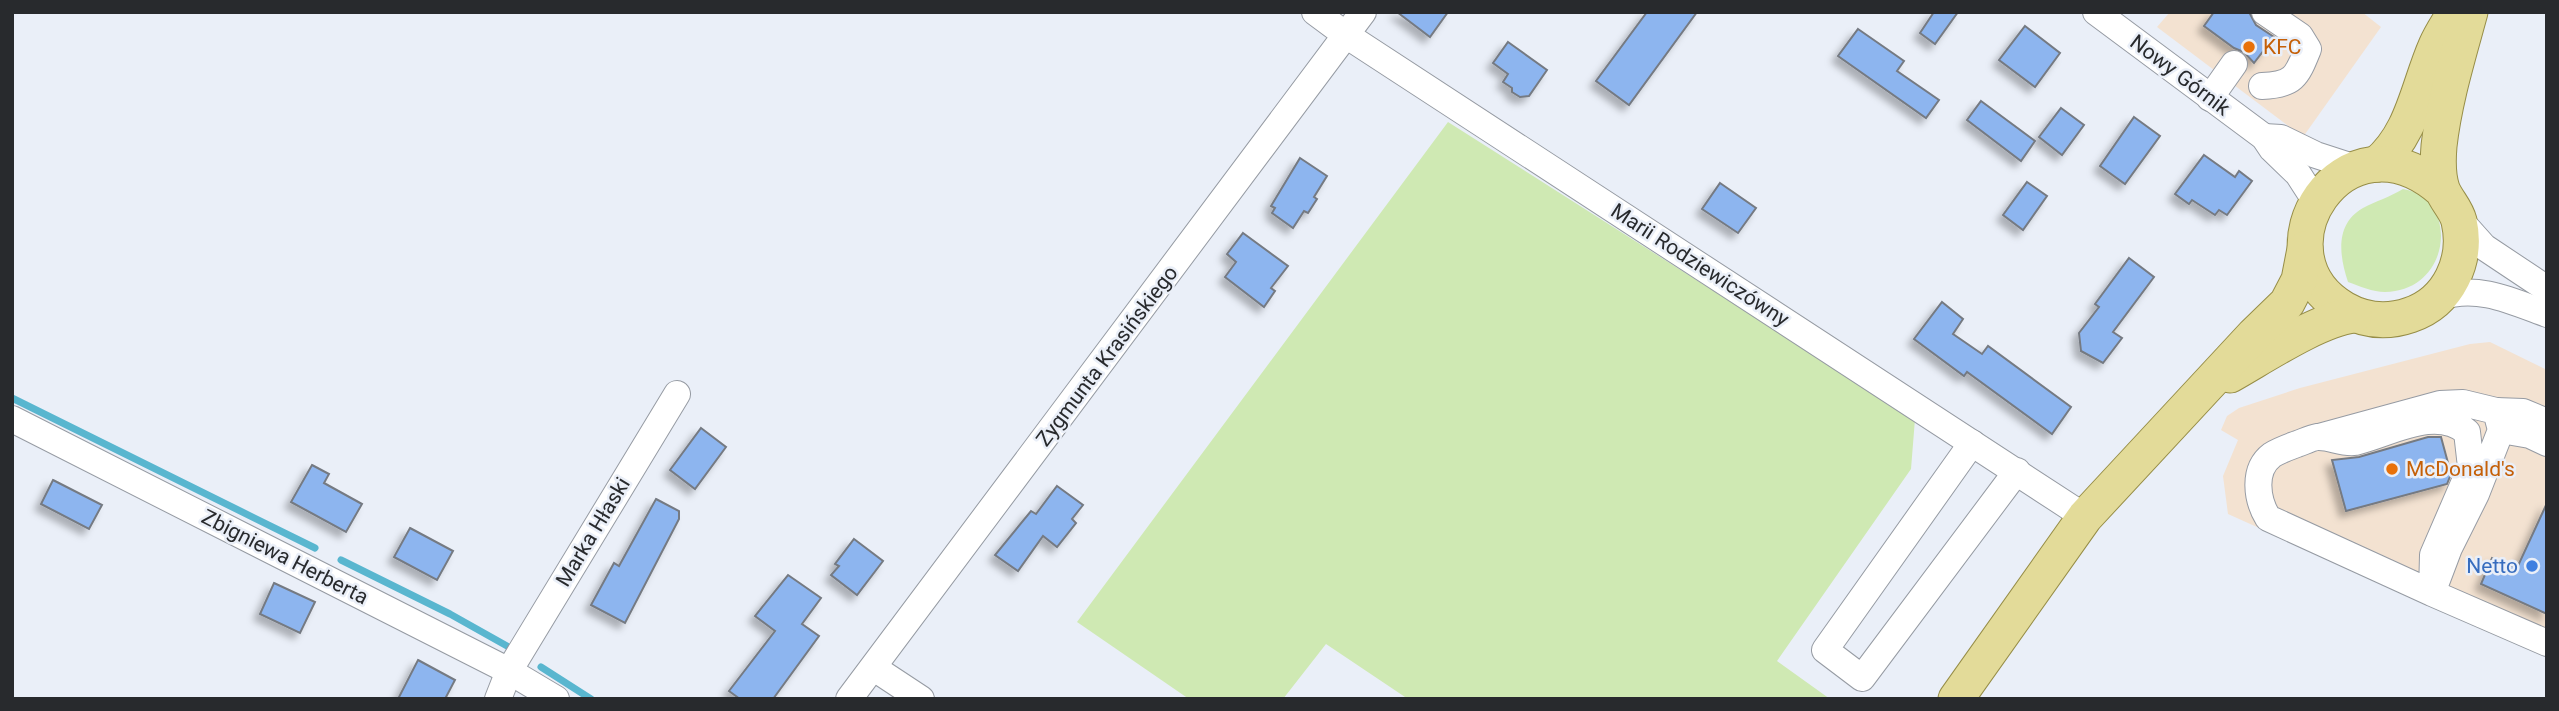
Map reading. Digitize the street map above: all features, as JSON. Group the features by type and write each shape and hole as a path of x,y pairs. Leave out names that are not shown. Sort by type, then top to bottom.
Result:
{"main road":[{"path":"1956,699 2085,517 2287,303 2299,280 2307,225 2316,202 2333,182 2391,152 2403,134 2436,44 2455,12"},
{"path":"2442,190 2439,147 2450,85 2470,12"},
{"path":"2305,248 2310,270 2320,288 2335,304 2354,315 2369,319 2399,319 2428,307 2450,284 2459,261 2462,236 2459,219 2442,190 2428,177 2412,169 2395,164 2366,166"},
{"path":"2203,390 2308,332 2343,316 2354,315"}],"street":[{"name":"Marii Rodziewiczówny","path":"1315,12 1346,35 2085,517"},
{"name":"Zygmunta Krasińskiego","path":"849,699 1363,12"},
{"name":"Nowy Górnik","path":"2096,12 2264,137 2272,149 2298,174 2316,202"},
{"path":"2262,86 2289,82 2298,72 2308,49 2300,36 2266,12"},
{"path":"2210,98 2234,64"},
{"name":"Nowy Górnik","path":"2264,137 2281,138 2316,155 2366,166"},
{"path":"2459,219 2470,234 2493,254 2547,289"},
{"path":"2440,297 2452,292 2499,296 2547,314"},
{"name":"Marka Hłaski","path":"498,699 509,671 677,394"},
{"path":"2547,443 2463,403 2440,404 2319,437 2270,456 2260,472 2258,489 2260,505 2268,518 2547,643"},
{"path":"2498,420 2523,412 2547,422"},
{"name":"Zbigniewa Herberta","path":"12,419 509,671 556,699"},
{"path":"2319,437 2351,443 2440,419 2458,424 2467,432 2471,467 2433,555 2432,593"},
{"path":"2432,593 2449,548 2476,494 2498,420"},
{"path":"1972,443 1825,650 1862,678 2017,471"},
{"path":"874,668 921,699"}],"shaded area":[{"path":"2170,12 2362,12 2381,27 2303,137 2157,27"},
{"path":"2490,342 2547,370 2547,657 2228,514 2223,476 2238,440 2221,430 2227,416 2239,408 2300,388 2470,344"}],"green space":[{"path":"1448,122 1915,419 1911,469 1777,661 1830,699 1408,699 1326,644 1283,699 1189,699 1077,622"},
{"path":"2403,189 2421,196 2434,209 2440,225 2440,244 2435,261 2424,277 2407,288 2380,292 2348,282 2341,251 2348,223 2363,208"}],"building":[{"path":"1397,12 1448,12 1430,37"},
{"path":"1647,12 1697,12 1629,105 1596,81"},
{"path":"1934,12 1958,12 1935,44 1920,33"},
{"name":"KFC","path":"2214,12 2249,12 2256,25 2274,37 2254,63 2244,52 2204,26"},
{"path":"2025,26 2060,53 2035,87 1999,60"},
{"path":"1858,29 1904,61 1897,71 1939,100 1926,118 1838,56"},
{"path":"1508,42 1547,70 1529,96 1520,97 1512,92 1512,88 1503,82 1508,74 1493,63"},
{"path":"1981,101 2035,141 2021,161 1967,120"},
{"path":"2061,108 2084,125 2062,155 2039,137"},
{"path":"2134,117 2160,136 2125,184 2100,166"},
{"path":"2204,155 2235,177 2239,171 2252,181 2227,215 2219,210 2215,215 2192,200 2189,204 2175,194"},
{"path":"1300,158 1327,176 1308,213 1304,211 1293,228 1272,213 1275,208 1271,206"},
{"path":"2027,182 2047,196 2023,230 2003,215"},
{"path":"1720,183 1756,208 1738,233 1702,209"},
{"path":"1243,233 1288,266 1271,288 1275,291 1264,307 1225,277 1236,262 1227,254"},
{"path":"2129,258 2154,277 2113,332 2122,338 2103,363 2081,351 2079,333 2099,307 2095,304"},
{"path":"1942,302 1963,319 1953,334 1982,354 1988,346 2071,407 2052,434 1967,372 1964,376 1914,339"},
{"path":"701,428 726,447 695,489 670,470"},
{"name":"McDonald's","path":"2428,437 2441,437 2451,474 2447,484 2346,511 2332,460 2359,457"},
{"path":"312,465 329,474 324,483 362,504 346,532 291,502"},
{"path":"53,480 102,505 89,529 41,504"},
{"path":"1057,486 1083,505 1072,519 1076,523 1057,547 1043,536 1018,571 995,555 1031,511 1036,514"},
{"path":"656,499 679,511 679,519 625,623 591,605 614,563 619,566"},
{"name":"Netto","path":"2547,503 2547,614 2481,584 2492,558 2517,568"},
{"path":"410,528 453,551 437,580 394,557"},
{"path":"854,539 883,561 857,595 831,575 839,566 835,564"},
{"path":"788,575 821,598 802,624 819,636 773,699 740,699 729,691 775,631 755,616"},
{"path":"274,583 315,602 300,633 260,614"},
{"path":"418,660 455,680 445,699 398,699"}],"waterway":[{"path":"12,398 315,548"},
{"path":"341,560 450,614 507,646"},
{"path":"541,667 591,699"}],"place":[{"name":"KFC","path":"2249,47"},
{"name":"McDonald's","path":"2392,469"},
{"name":"Netto","path":"2532,566"}]}
